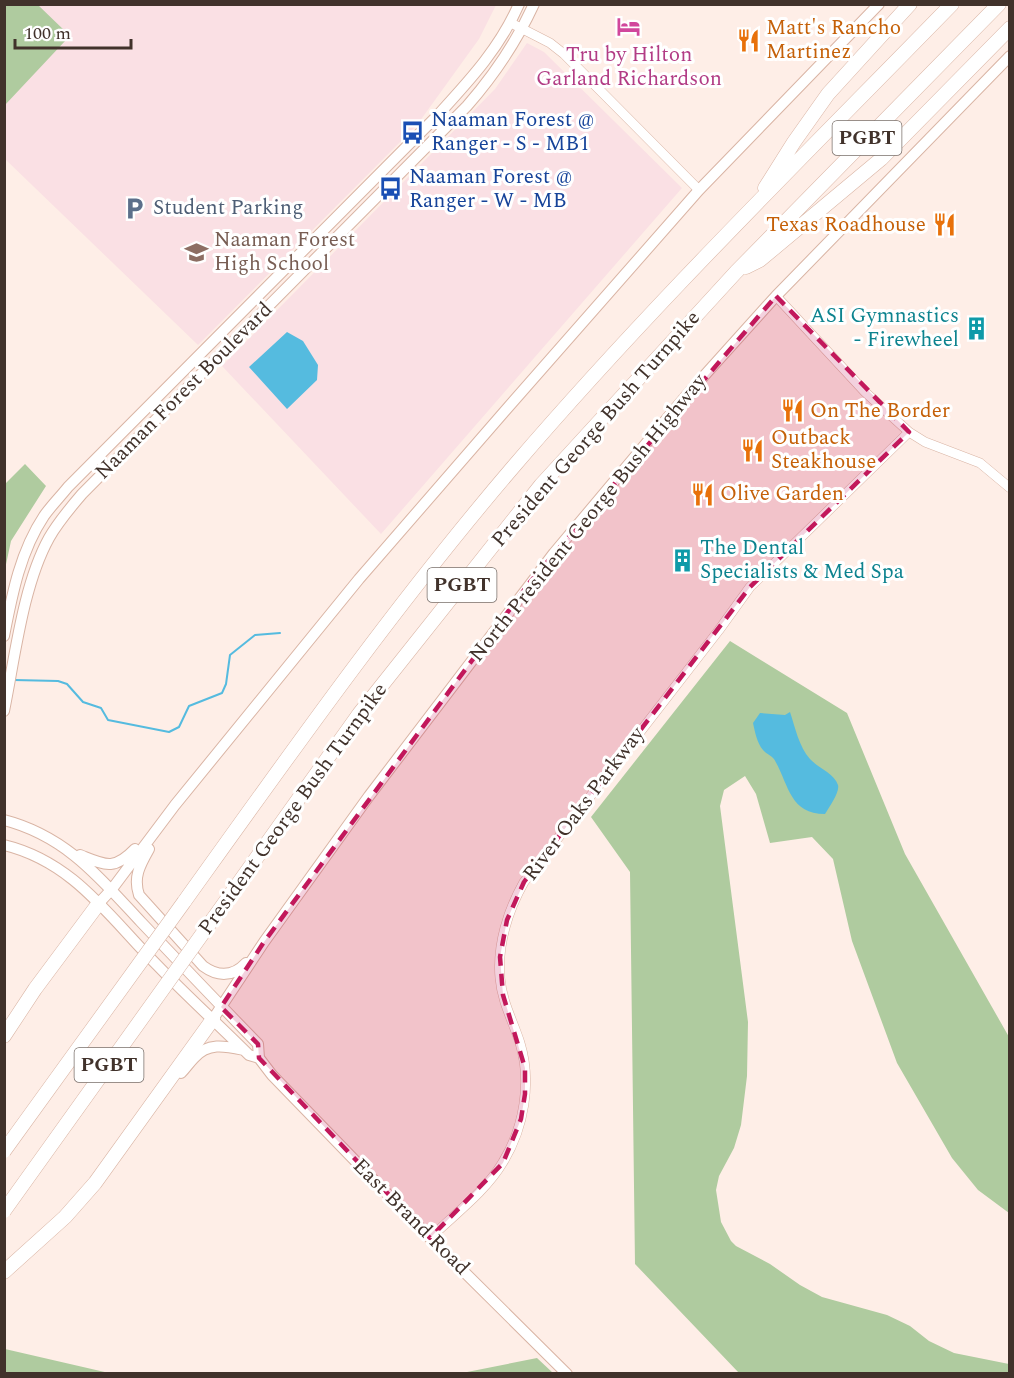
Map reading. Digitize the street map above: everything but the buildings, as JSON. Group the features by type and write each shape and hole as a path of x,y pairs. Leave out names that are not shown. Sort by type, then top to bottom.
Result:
{"highway":[{"path":"751,210 828,94 910,4"},
{"name":"President George Bush Turnpike","path":"4,1151 344,680 453,540 600,369 952,4"},
{"name":"President George Bush Turnpike","path":"4,1211 360,714 541,484 736,272 999,4"},
{"path":"736,272 760,260 867,172 1010,28"},
{"path":"4,1036 64,948 99,903"},
{"path":"4,1272 65,1217 95,1183 217,1013"}],"main road":[{"name":"Naaman Forest Boulevard","path":"4,636 16,579 34,532 45,515 68,487 436,118 490,57 511,23 519,4"},
{"name":"Naaman Forest Boulevard","path":"4,711 30,583 49,537 62,518 82,494 486,84 523,29 534,4"},
{"path":"99,903 175,805 359,579 699,190 879,4"},
{"name":"North President George Bush Highway","path":"217,1013 264,942 369,796 530,582 685,397 776,296 1010,56"},
{"path":"436,118 444,128"},
{"path":"16,579 30,583"},
{"path":"72,852 114,865 124,860 167,808 175,805"},
{"path":"175,805 172,816 149,847 137,872 135,884 139,895 214,974 225,975 236,971 264,942"},
{"name":"East Brand Road","path":"4,820 32,829 72,852 112,889 217,1013 244,1050 259,1059 430,1238 567,1374"},
{"name":"East Brand Road","path":"4,845 25,850 62,869 99,903 157,965 258,1044 259,1059"},
{"path":"170,1079 183,1071 196,1056 208,1047 221,1046 244,1050"}],"street":[{"path":"511,23 550,43 564,54 699,190"},
{"path":"776,296 865,392 909,432 925,442 981,463 1010,488"},
{"name":"River Oaks Parkway","path":"430,1238 484,1186 503,1163 521,1119 525,1094 525,1068 520,1044 510,1021 503,995 500,967 507,920 524,882 720,630 750,587 909,432"}],"highlighted area":[{"path":"776,296 909,432 750,587 524,882 507,920 500,957 503,995 525,1068 525,1094 521,1119 503,1163 430,1238 259,1058 258,1044 221,1007 264,942 530,582"}],"shaded area":[{"name":"Naaman Forest High School","path":"4,5 496,5 479,39 417,125 198,345 5,159"},
{"path":"527,43 544,52 682,188 381,534 222,366 495,89"}],"green space":[{"path":"5,4 38,5 66,32 66,40 5,105"},
{"path":"25,464 46,486 11,541 5,569 5,484"},
{"path":"730,641 847,713 905,854 1009,1037 1009,1213 978,1190 952,1158 897,1063 852,941 833,859 812,837 770,843 756,794 745,776 724,790 720,806 748,1022 747,1076 741,1125 734,1148 719,1176 716,1190 721,1222 736,1246 770,1264 822,1297 887,1315 910,1326 929,1341 954,1353 1009,1364 1009,1373 739,1373 635,1264 630,872 591,817"},
{"path":"5,1349 109,1373 5,1373"},
{"path":"537,1358 553,1373 462,1373"}],"water":[{"path":"287,332 303,341 318,365 317,380 287,409 249,367"},
{"path":"790,712 806,754 833,777 838,785 836,795 825,814 813,813 797,803 774,759 763,750 756,737 753,723 760,713 785,715"}],"waterway":[{"path":"14,680 58,681 67,684 83,702 101,708 108,720 169,732 179,727 189,706 222,693 226,684 230,655 255,635 280,633"}],"place":[{"name":"Tru by Hilton Garland Richardson","path":"629,27"},
{"name":"Matt's Rancho Martinez","path":"748,40"},
{"name":"Naaman Forest @ Ranger - S - MB1","path":"413,132"},
{"name":"Naaman Forest @ Ranger - W - MB","path":"391,189"},
{"name":"Student Parking","path":"135,208"},
{"name":"Texas Roadhouse","path":"944,225"},
{"name":"Naaman Forest High School","path":"196,252"},
{"name":"ASI Gymnastics - Firewheel","path":"977,328"},
{"name":"On The Border","path":"792,411"},
{"name":"Outback Steakhouse","path":"753,450"},
{"name":"Olive Garden","path":"702,494"},
{"name":"The Dental Specialists & Med Spa","path":"682,560"}]}
